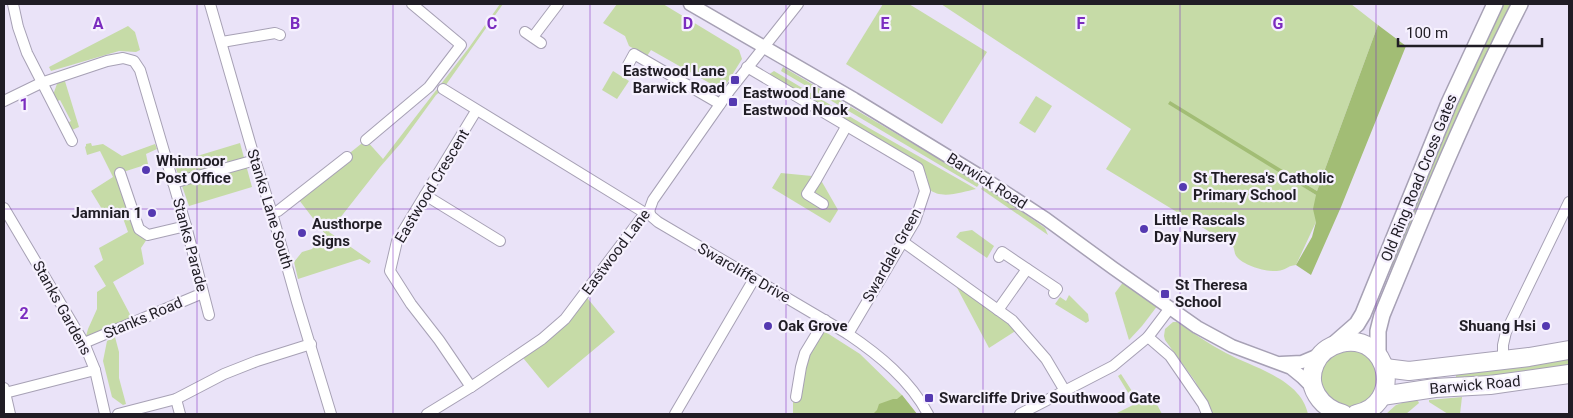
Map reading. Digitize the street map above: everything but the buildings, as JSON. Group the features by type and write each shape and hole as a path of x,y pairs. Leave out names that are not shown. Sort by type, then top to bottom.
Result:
{"highway":[{"path":"1343,414 1323,410 1314,389 1312,377 1315,365 1327,350 1349,341 1360,343 1370,348 1381,362 1386,378 1382,396 1374,406 1359,414"},
{"name":"Barwick Road","path":"1381,362 1409,371 1529,357 1569,350"},
{"name":"Barwick Road","path":"1382,396 1417,390 1490,385 1569,374"}],"main road":[{"name":"Old Ring Road Cross Gates","path":"1327,350 1357,324 1362,314 1449,103 1496,4"},
{"name":"Old Ring Road Cross Gates","path":"1381,362 1377,343 1380,324 1402,265 1471,103 1520,4"}],"street":[{"path":"13,4 27,53 72,141"},
{"name":"Stanks Lane South","path":"210,4 331,414"},
{"path":"366,140 429,87 461,46 412,4"},
{"path":"533,37 558,4"},
{"name":"Barwick Road","path":"690,4 993,184 1046,218 1170,308 1216,338 1291,368 1302,376 1314,389"},
{"name":"Eastwood Lane","path":"427,414 542,339 565,319 647,212 653,200 747,67 798,4"},
{"path":"222,42 275,33 280,35"},
{"path":"628,65 634,54 720,104"},
{"name":"Stanks Parade","path":"41,83 107,61 123,58 134,61 140,70 186,226 209,315"},
{"name":"Swardale Green","path":"747,67 918,168 925,191 914,221 848,334"},
{"path":"4,101 41,83"},
{"name":"Swarcliffe Drive","path":"443,89 476,111 647,212 658,222 868,347 897,373 911,389 928,414"},
{"name":"Eastwood Crescent","path":"470,387 390,271 397,242 476,111"},
{"path":"823,204 807,194 846,127"},
{"path":"272,213 278,211 347,157"},
{"path":"173,183 255,160"},
{"path":"120,173 139,229 148,235 186,226"},
{"path":"425,195 500,241"},
{"path":"1503,360 1503,345 1506,332 1569,202"},
{"name":"Stanks Gardens","path":"4,208 84,343 95,370 105,414"},
{"path":"902,242 1012,320 1046,359 1065,391"},
{"path":"999,257 1002,252 1056,289 1054,293"},
{"path":"998,310 1027,269"},
{"path":"675,414 754,279"},
{"name":"Stanks Road","path":"84,343 203,293"},
{"path":"1020,414 1039,410 1065,391 1113,366 1148,337 1170,308"},
{"path":"796,396 799,374 806,353 825,320"},
{"path":"1148,337 1170,356 1207,414"},
{"path":"118,414 176,399 224,374 311,344"},
{"name":"Barwick Road","path":"1279,363 1302,362 1327,350"},
{"path":"10,414 5,391 95,370"},
{"path":"176,399 180,414"}],"green space":[{"path":"500,4 503,4 443,89 436,95 401,143 329,232 371,261 369,264 360,259 298,279 294,262 302,252 312,249 325,234 296,196 366,140 383,159 468,49"},
{"path":"617,4 663,4 739,50 742,59 724,88 710,93 713,85 651,50 647,56 629,46 625,36 603,23"},
{"path":"883,4 909,4 987,52 942,124 846,64"},
{"path":"941,4 1351,4 1378,25 1317,191 1299,180 1297,183 1316,195 1316,222 1296,265 1282,270 1271,271 1245,263 1236,256 1233,246 1106,169 1131,129"},
{"path":"1504,4 1512,4 1458,114 1393,271 1386,268 1473,67"},
{"path":"1378,25 1406,46 1341,207 1311,275 1296,265 1312,237 1316,222 1313,209 1316,195 1168,104 1170,101 1317,191"},
{"path":"128,26 135,32 140,50 136,52 119,51 51,71 49,67"},
{"path":"783,67 980,183 977,187 781,71"},
{"path":"613,71 629,81 617,99 602,90"},
{"path":"774,71 976,189 945,195 934,192 929,189 927,177 921,167 768,75"},
{"path":"64,78 79,127 72,130 64,125 71,121 60,100 53,103 53,95 58,81"},
{"path":"1036,96 1052,106 1035,133 1019,123"},
{"path":"91,143 92,146 103,144 122,156 155,144 157,149 146,154 148,164 120,173 147,239 141,248 144,264 113,282 134,322 84,343 97,309 97,292 106,286 94,266 103,260 99,248 128,232 120,210 105,214 91,191 113,177 100,151 87,155 86,144"},
{"path":"240,143 252,187 189,206 174,163"},
{"path":"781,173 812,176 822,182 838,210 830,223 772,188"},
{"path":"984,185 1045,228 1048,235 981,189"},
{"path":"972,230 994,246 987,258 956,237 960,232"},
{"path":"1124,281 1158,305 1129,340 1115,293"},
{"path":"955,284 1017,330 989,348"},
{"path":"584,294 615,332 548,388 519,353 542,339"},
{"path":"1069,295 1088,314 1089,321 1086,323 1055,304 1060,297 1066,301"},
{"path":"1173,322 1177,322 1226,353 1286,383 1304,402 1308,414 1211,414 1195,381 1165,340 1165,329"},
{"path":"824,331 860,354 902,395 917,414 793,414 793,397 801,398 804,371 810,355"},
{"path":"115,337 119,352 119,378 126,404 123,405 112,397 103,361 107,341"},
{"path":"1338,350 1360,350 1375,364 1378,385 1374,394 1365,403 1356,407 1345,408 1322,393 1321,367"},
{"path":"1569,357 1569,369 1456,382 1456,371"},
{"path":"1121,374 1139,402 1152,395 1162,414 1115,414 1135,404 1118,376"},
{"path":"902,395 917,414 873,414 879,404 897,399"},
{"path":"1462,397 1460,414 1448,414 1429,402 1429,400"},
{"path":"1411,400 1418,401 1419,403 1406,414 1386,414 1396,405"}],"place":[{"name":"Eastwood Lane Barwick Road","path":"735,80"},
{"name":"Eastwood Lane Eastwood Nook","path":"733,102"},
{"name":"Whinmoor Post Office","path":"146,170"},
{"name":"St Theresa's Catholic Primary School","path":"1183,187"},
{"name":"Jamnian 1","path":"152,213"},
{"name":"Little Rascals Day Nursery","path":"1144,229"},
{"name":"Austhorpe Signs","path":"302,233"},
{"name":"St Theresa School","path":"1165,294"},
{"name":"Oak Grove","path":"768,326"},
{"name":"Shuang Hsi","path":"1546,326"},
{"name":"Swarcliffe Drive Southwood Gate","path":"929,398"}]}
